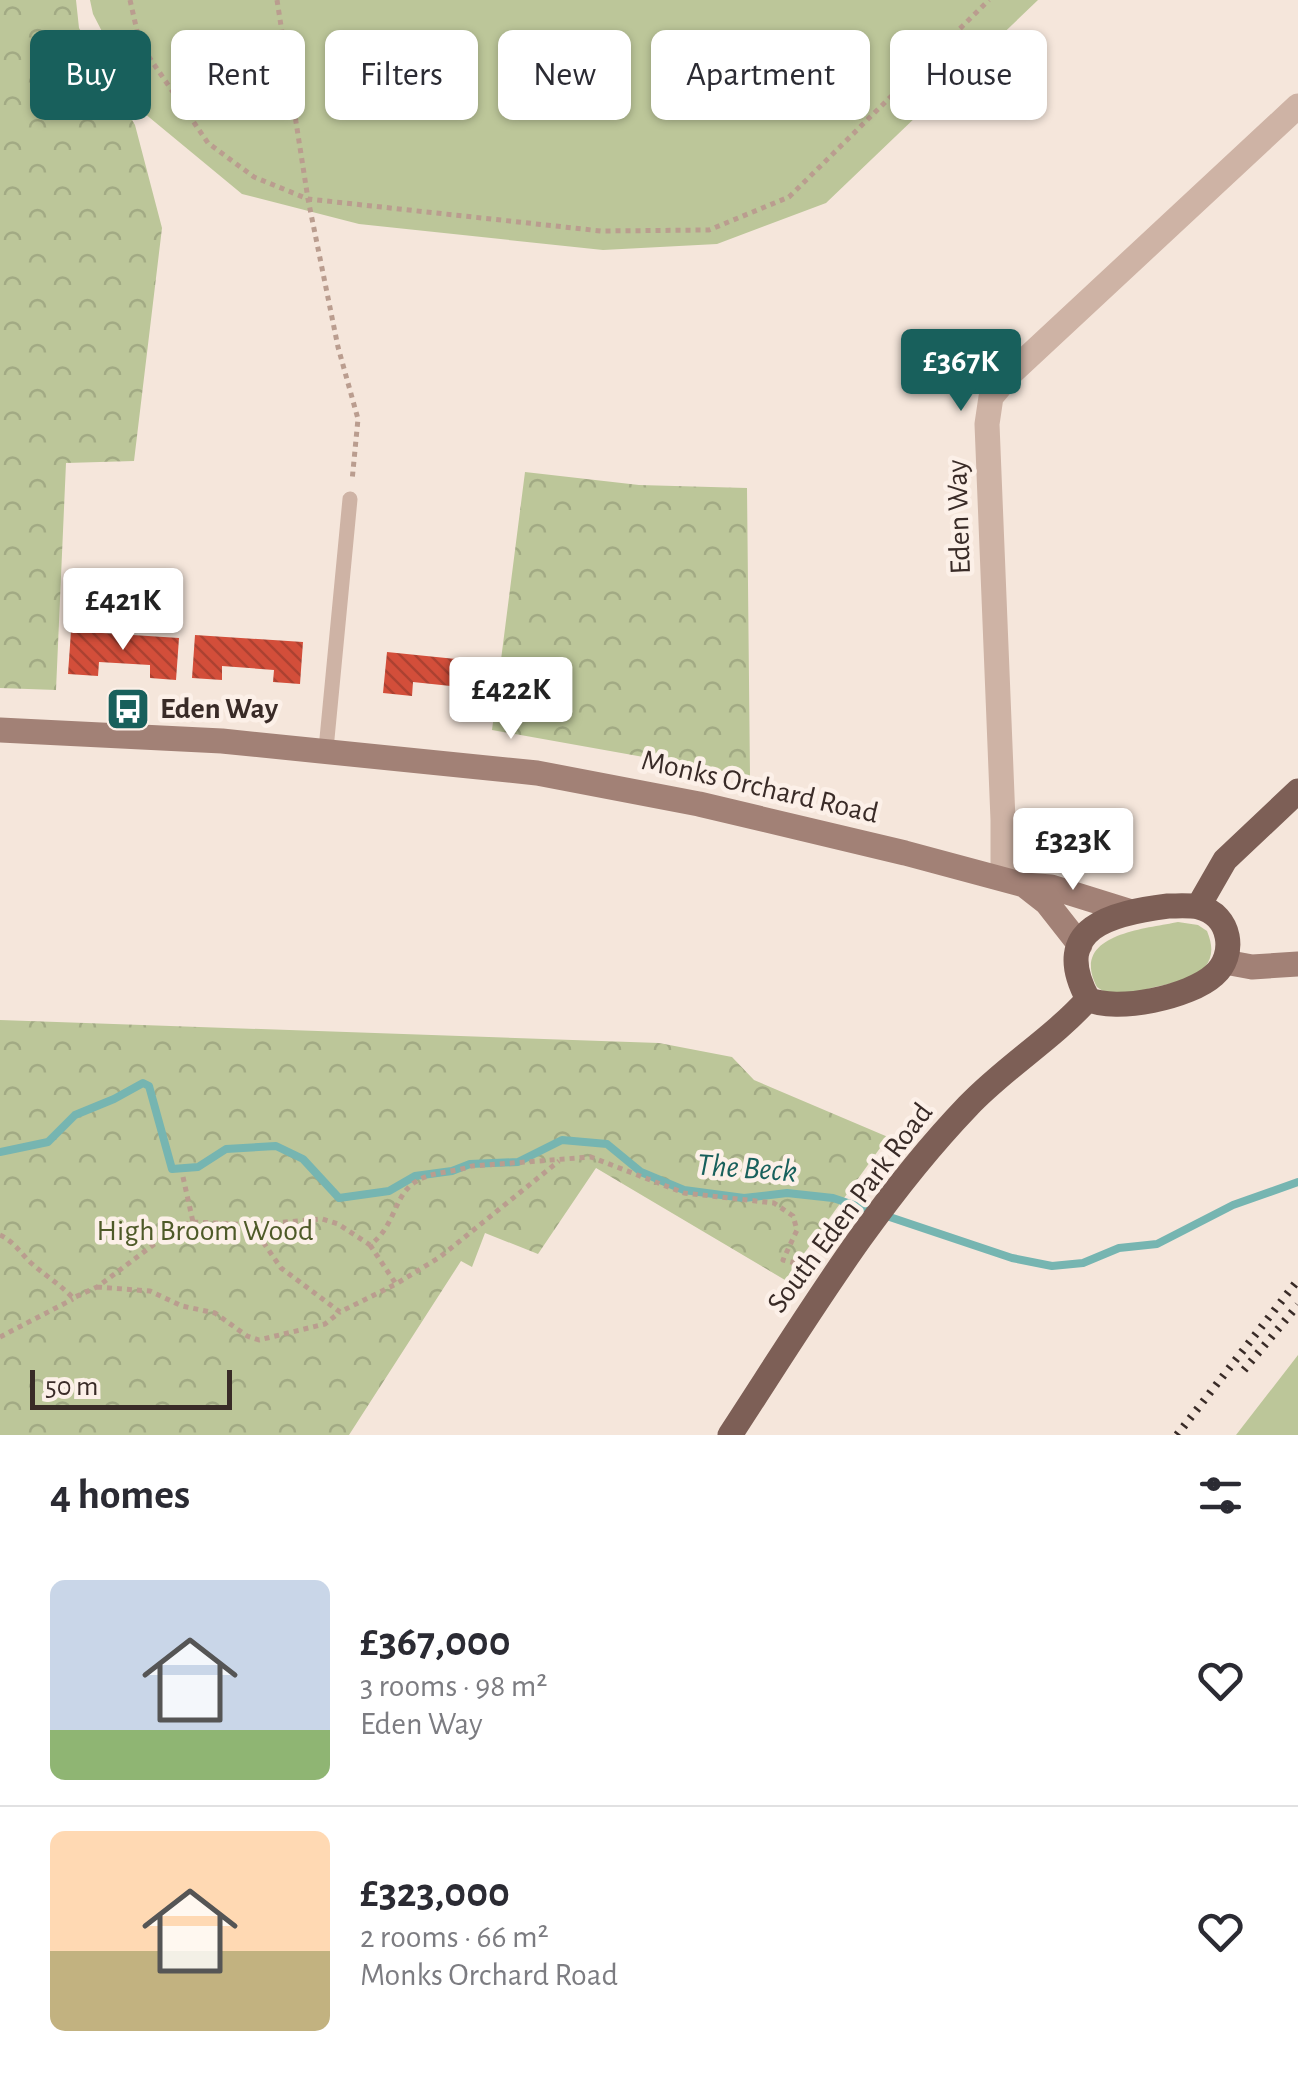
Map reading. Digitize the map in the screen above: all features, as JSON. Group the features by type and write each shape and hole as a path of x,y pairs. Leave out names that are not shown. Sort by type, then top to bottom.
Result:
{"main road":[{"path":"1198,906 1232,852 1298,791"},
{"path":"1198,906 1221,922 1228,945 1225,962 1209,980 1140,1003 1100,1005 1088,999 1078,971 1080,945 1089,930 1104,919 1128,911 1198,906"},
{"name":"South Eden Park Road","path":"730,1435 836,1272 898,1190 968,1106 1068,1021 1088,999"}],"street":[{"name":"Eden Way","path":"1013,881 1004,820 987,424 991,397 1012,372 1298,106"},
{"name":"Monks Orchard Road","path":"0,730 326,749 587,782 699,804 1051,887 1128,911"},
{"path":"1013,881 1047,903 1080,945"},
{"path":"1225,962 1252,966 1298,964"}],"lane":[{"path":"326,749 350,499"}],"path":[{"path":"130,0 140,44 208,143 254,177 308,200 601,231 709,230 789,197 989,0"},
{"path":"277,0 308,200 338,347 358,419 350,499"},
{"path":"370,1246 384,1234 410,1186 432,1174 472,1166 591,1157 684,1193 774,1203 793,1216 797,1230 783,1260 836,1272"},
{"path":"97,1286 150,1291 182,1306 215,1313 259,1340 325,1324 440,1257 562,1158"},
{"path":"183,1176 193,1222"},
{"path":"0,1337 97,1286 177,1227 193,1222 252,1225 322,1219 338,1224 370,1246 396,1284"},
{"path":"252,1225 281,1268 340,1312"},
{"path":"0,1235 73,1298"}],"green space":[{"path":"0,0 76,0 80,30 30,30 30,120 132,120 162,228 134,461 66,463 56,690 0,688"},
{"path":"90,0 1038,0 1007,30 890,30 890,120 913,120 826,203 717,244 603,250 359,224 242,194 151,119 151,30 101,30"},
{"path":"525,472 639,485 747,488 750,776 492,730"},
{"path":"1178,922 1198,925 1207,931 1210,957 1198,973 1126,995 1111,995 1097,987 1091,969 1093,955 1102,945 1130,932"},
{"name":"High Broom Wood","path":"0,1020 659,1043 732,1057 754,1080 888,1137 785,1280 596,1168 538,1254 485,1233 472,1267 461,1261 349,1435 0,1435"},
{"path":"1298,1355 1298,1435 1236,1435"}],"building":[{"path":"71,631 179,638 176,680 150,678 150,665 99,662 98,676 68,674"},
{"path":"195,635 303,642 300,684 273,682 274,670 222,666 222,680 192,678"},
{"path":"387,652 495,663 490,706 459,702 460,687 413,682 412,696 383,693"}],"waterway":[{"name":"The Beck","path":"0,1152 48,1142 75,1115 143,1083 149,1086 172,1169 198,1167 226,1149 276,1146 303,1159 339,1198 389,1191 415,1176 452,1171 470,1164 518,1162 562,1140 607,1144 641,1172 684,1190 744,1198 787,1193 833,1198 1012,1258 1052,1266 1083,1263 1119,1248 1157,1244 1233,1205 1298,1182"}],"railway":[{"path":"1177,1435 1298,1280"},
{"path":"1244,1370 1298,1305"}],"place":[{"name":"Eden Way","path":"128,709"}]}
